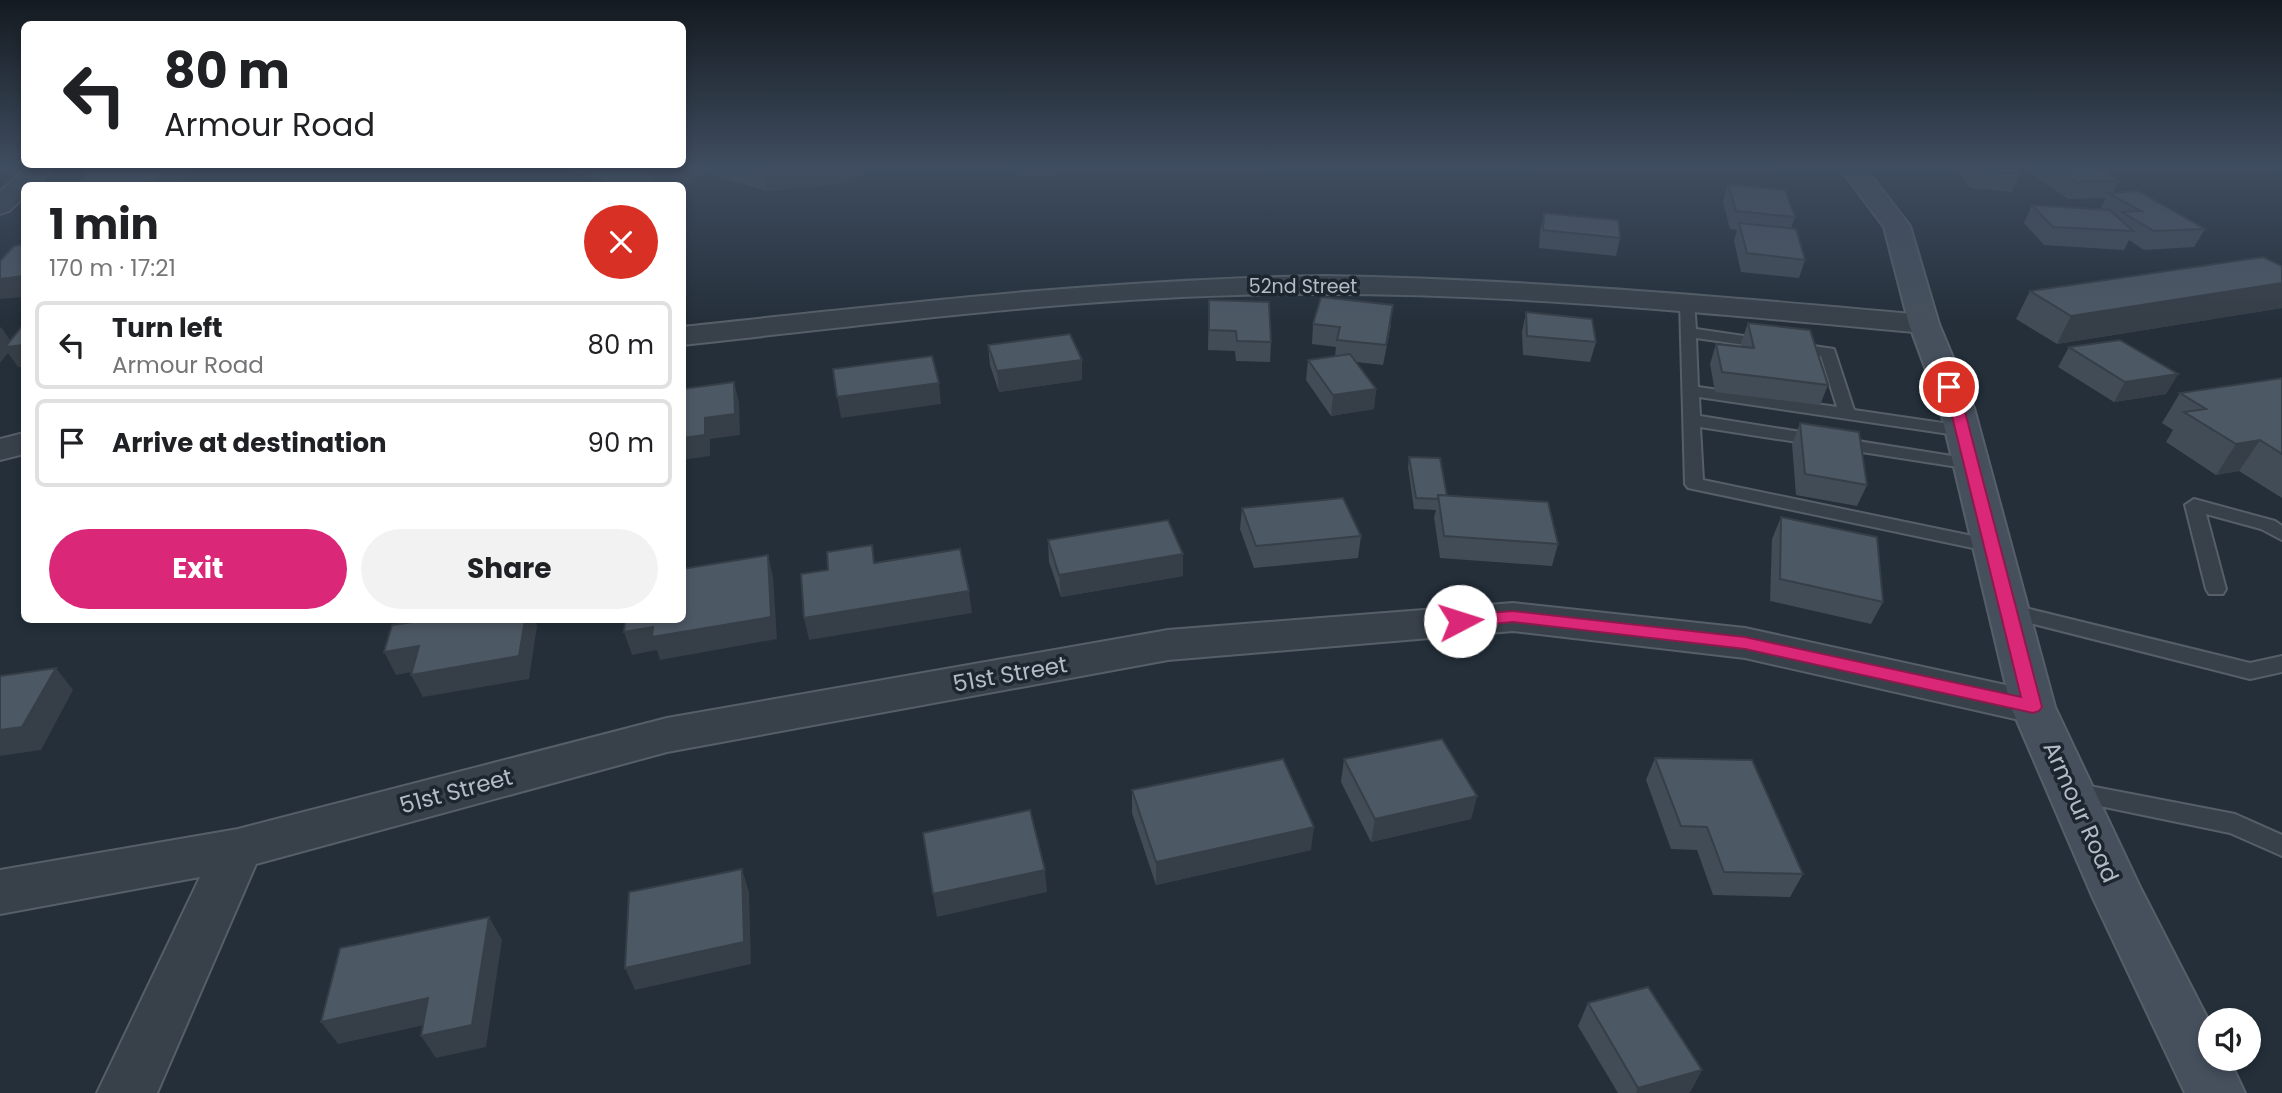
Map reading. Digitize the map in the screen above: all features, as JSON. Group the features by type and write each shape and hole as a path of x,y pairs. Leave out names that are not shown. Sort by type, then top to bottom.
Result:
{"street":[{"name":"Armour Road","path":"1892,219 1897,226 1924,324 1957,408 2033,707 2119,898 2215,1093"},
{"name":"52nd Street","path":"686,336 1073,293 1240,286 1456,287 1594,293 1924,324"},
{"path":"0,450 21,444"},
{"name":"51st Street","path":"0,892 238,849 667,735 1168,645 1513,617 1745,643 2033,707"},
{"path":"127,1093 238,849"}],"lane":[{"path":"1687,302 1694,484 1992,546"},
{"path":"1688,332 1828,352 1847,414"},
{"path":"1690,391 1847,414 1967,447"},
{"path":"1691,420 1967,447"},
{"path":"2216,589 2194,505 2277,526"},
{"path":"2008,611 2250,671 2282,664"},
{"path":"2071,791 2235,824 2282,846"}],"building":[{"path":"1544,219 1618,220 1620,238 1543,230"},
{"path":"2045,219 2120,219 2133,231 2053,227"},
{"path":"2134,219 2187,219 2205,229 2154,231"},
{"path":"1739,223 1796,229 1805,260 1747,253"},
{"path":"21,245 21,276 0,279 0,261 14,246"},
{"path":"2263,257 2282,266 2282,283 2071,316 2030,291"},
{"path":"1321,297 1393,305 1386,345 1337,340 1340,327 1313,324"},
{"path":"1209,300 1269,302 1271,342 1237,341 1236,331 1209,330"},
{"path":"1526,312 1592,319 1596,342 1527,336"},
{"path":"1748,323 1810,330 1828,385 1722,372 1716,344 1754,348"},
{"path":"21,328 21,345 5,347"},
{"path":"1070,334 1082,360 997,371 988,345"},
{"path":"2120,340 2178,374 2125,382 2069,347"},
{"path":"1350,354 1376,389 1333,395 1308,360"},
{"path":"932,356 939,383 837,397 833,369"},
{"path":"2282,378 2282,454 2260,440 2236,444 2184,412 2206,409 2180,393"},
{"path":"734,382 735,414 705,418 705,435 686,437 686,388"},
{"path":"1800,423 1859,432 1867,485 1805,474"},
{"path":"1409,457 1440,458 1447,496 1438,495 1438,499 1416,498"},
{"path":"1438,495 1548,502 1558,544 1444,536"},
{"path":"1343,498 1361,536 1256,546 1242,508"},
{"path":"1781,517 1877,537 1883,602 1780,579"},
{"path":"1168,520 1183,554 1059,575 1048,540"},
{"path":"872,545 874,563 960,549 969,591 804,618 801,574 828,570 827,552"},
{"path":"768,555 771,617 652,637 653,627 624,632 625,623 686,623 686,568"},
{"path":"524,623 519,656 411,675 419,646 384,652 392,625"},
{"path":"56,668 22,727 0,730 0,676"},
{"path":"1442,739 1477,796 1375,819 1344,759"},
{"path":"1655,758 1752,760 1803,874 1724,872 1707,827 1681,826"},
{"path":"1283,759 1314,827 1156,862 1132,790"},
{"path":"1030,810 1045,870 933,894 923,833"},
{"path":"742,869 744,942 625,968 629,892"},
{"path":"489,917 472,1025 421,1036 428,998 321,1022 340,948"},
{"path":"1648,987 1702,1070 1638,1088 1588,1003"}],"route":[{"path":"1460,621 1513,617 1745,643 2033,707 1957,408 1949,387"}]}
